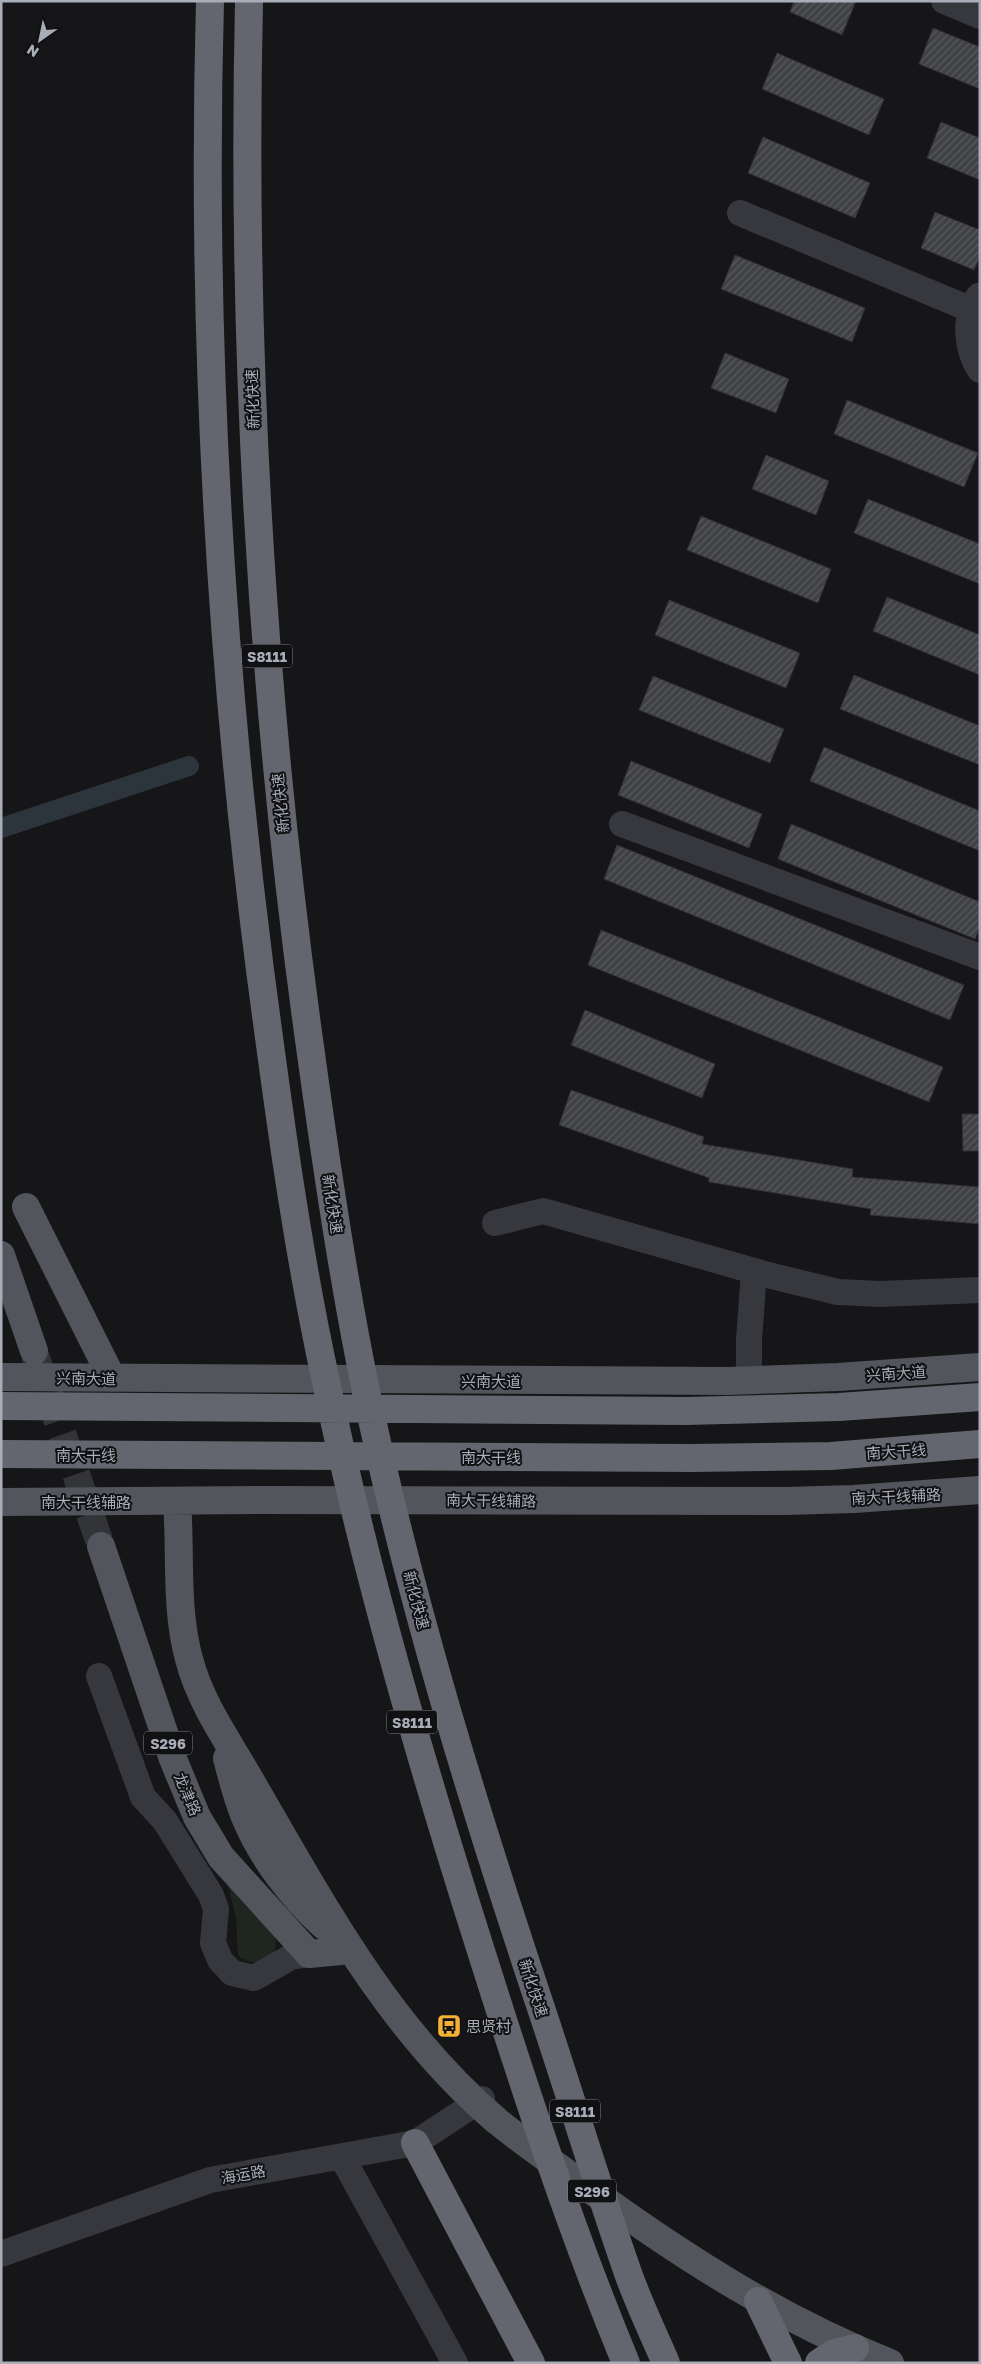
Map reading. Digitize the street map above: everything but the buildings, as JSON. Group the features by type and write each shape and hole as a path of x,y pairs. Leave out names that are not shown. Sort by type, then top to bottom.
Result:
{"highway":[{"name":"S8111","path":"210,1 206,183 210,324 222,573 232,724 273,1073 309,1301 347,1478 371,1572 455,1871 510,2042 588,2270 626,2363"},
{"name":"新化快速","path":"249,1 246,199 248,297 255,479 263,609 279,794 292,915 328,1176 349,1306 369,1406 410,1572 490,1856 630,2278 666,2363"},
{"path":"1,1406 686,1411 839,1407 980,1397"},
{"name":"南大干线","path":"1,1454 692,1458 831,1456 980,1444"},
{"path":"415,2143 531,2363"},
{"path":"758,2300 788,2363"},
{"path":"820,2363 834,2353 855,2348"}],"main road":[{"path":"26,1208 112,1378"},
{"path":"1,1255 34,1351"},
{"name":"兴南大道","path":"1,1377 510,1381 749,1380 838,1377 980,1367"},
{"name":"南大干线辅路","path":"1,1502 446,1499 785,1501 980,1490"},
{"path":"176,1501 179,1586 184,1638 195,1679 216,1720 240,1803 261,1847 290,1890 307,1910 351,1950"},
{"name":"龙津路","path":"101,1546 174,1759 197,1817 226,1863 309,1954"},
{"path":"309,1954 351,1950"},
{"name":"S296","path":"351,1950 393,2012 420,2046 519,2139 671,2246 758,2300 855,2348 890,2363"}],"street":[{"path":"944,1 980,16"},
{"path":"740,213 976,303 969,319 968,341 974,361 980,370"},
{"path":"622,824 980,957"},
{"path":"495,1223 544,1211 754,1271 838,1292 880,1294 980,1290"},
{"path":"749,1380 749,1340 754,1271"},
{"path":"99,1676 143,1797 165,1821 211,1895 216,1909 213,1944 226,1968 238,1976 254,1978 291,1957 309,1954"},
{"name":"海运路","path":"1,2254 210,2180 415,2143 478,2101"},
{"path":"342,2156 455,2363"}],"shaded area":[{"path":"228,1885 251,1912 275,1934 276,1947 273,1957 255,1962 247,1961 238,1956 236,1918"}],"waterway":[{"path":"1,828 189,766"}],"tunnel":[{"path":"35,1355 101,1546"}],"place":[{"name":"思贤村","path":"449,2026"}]}
